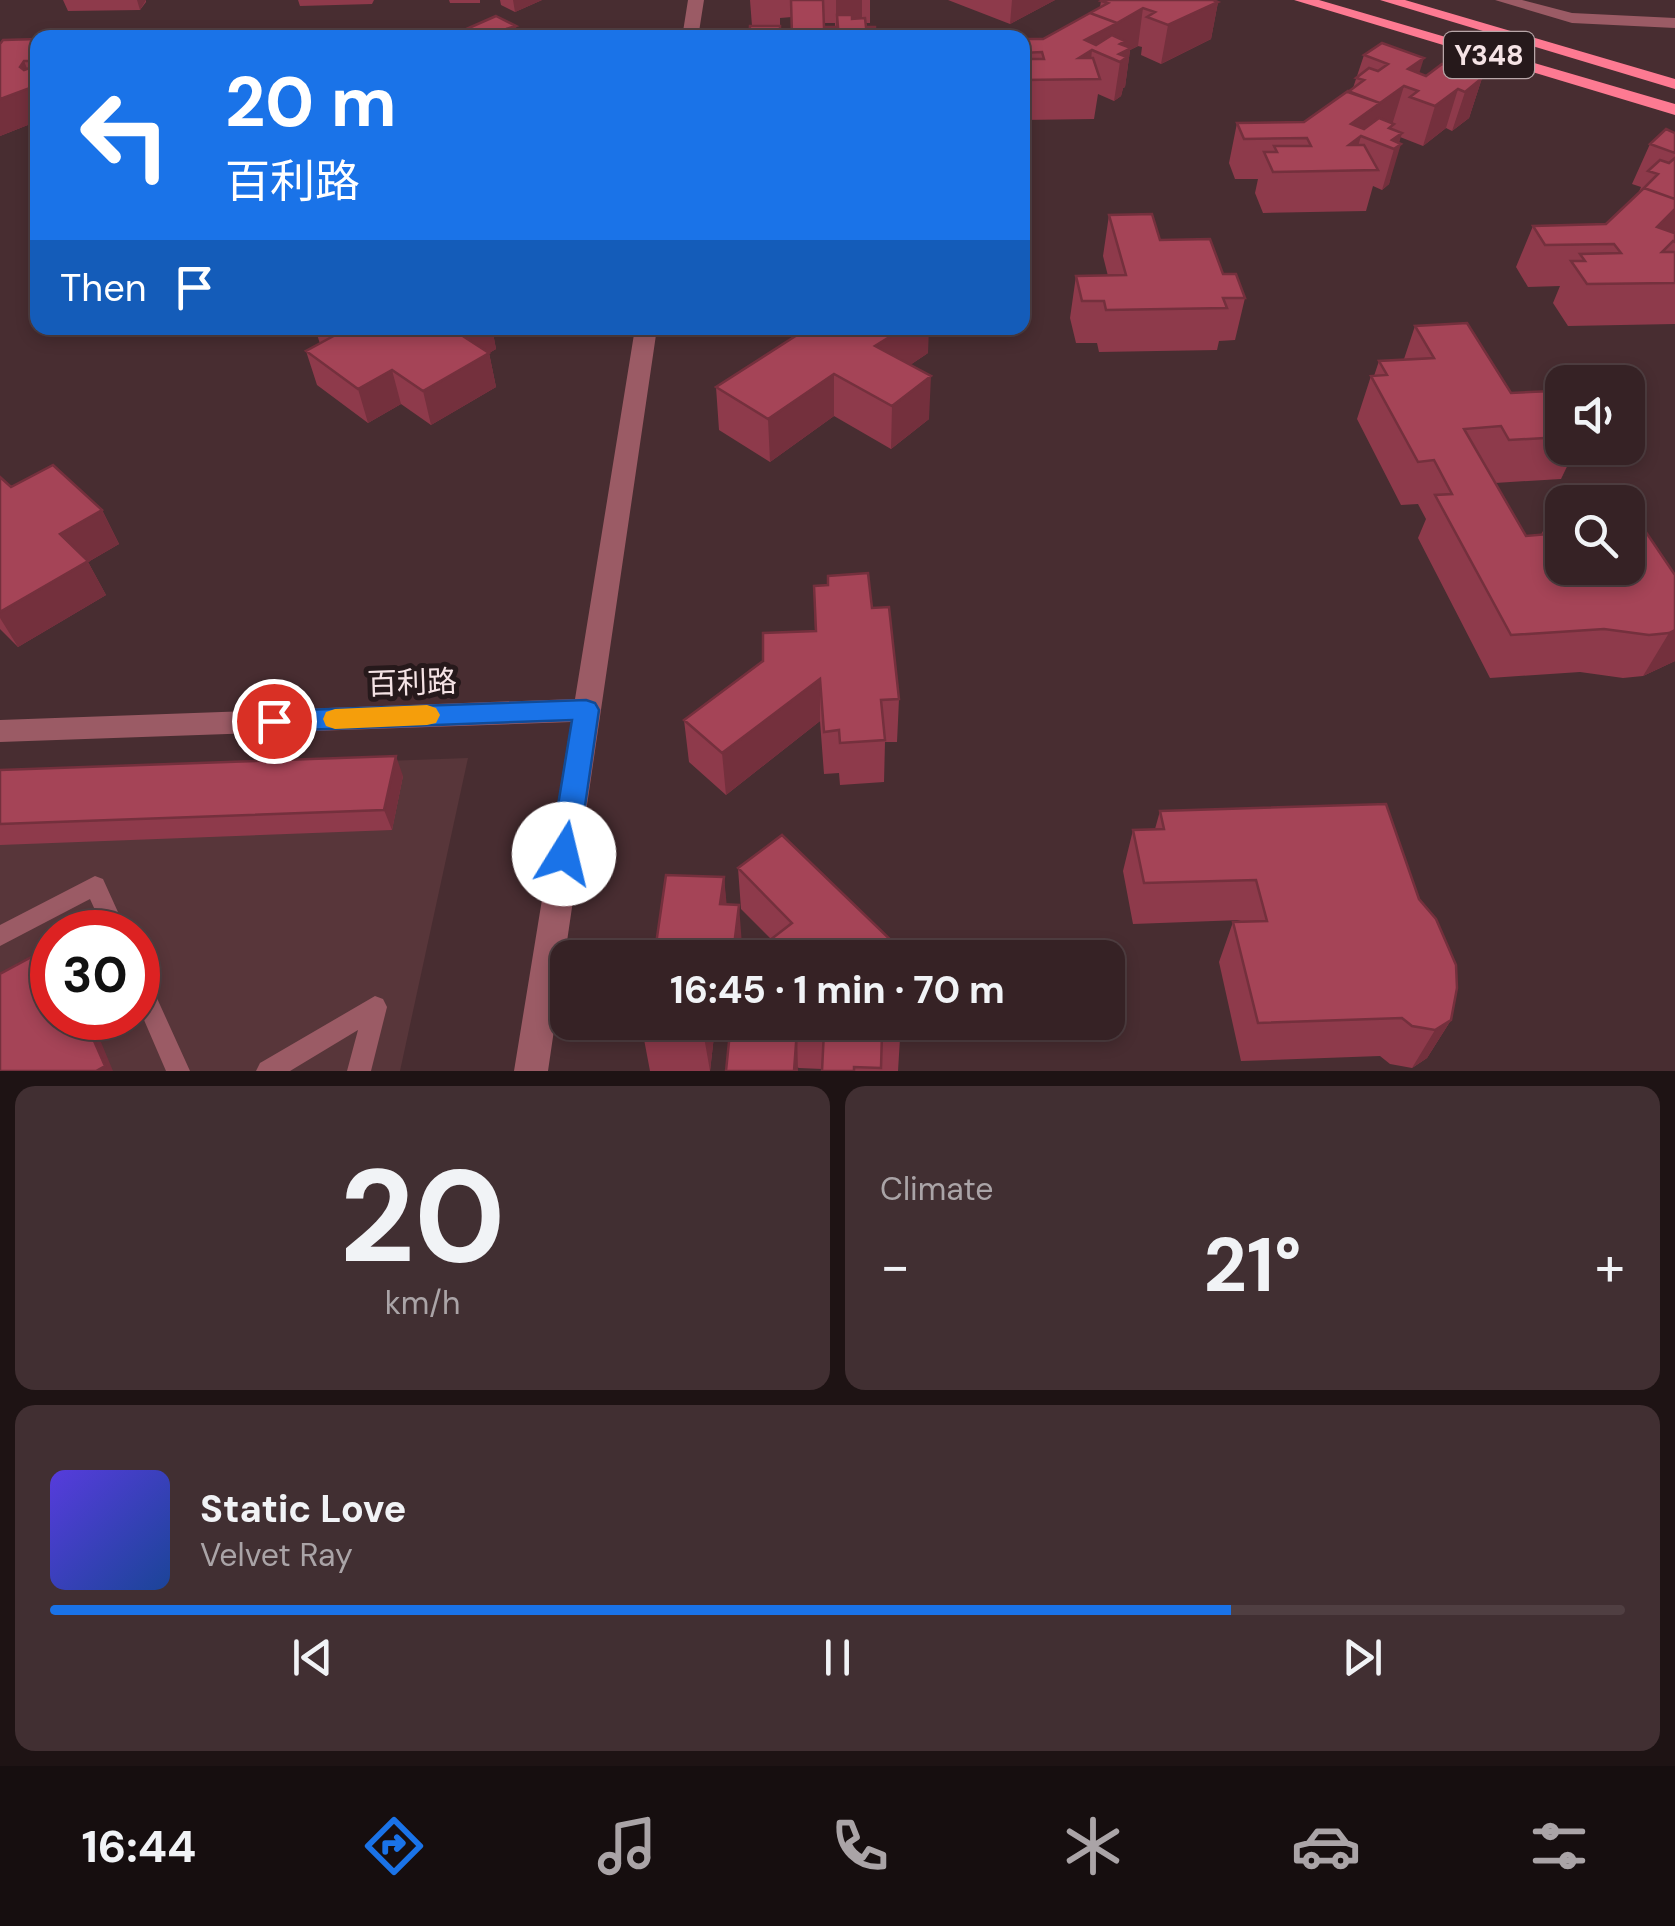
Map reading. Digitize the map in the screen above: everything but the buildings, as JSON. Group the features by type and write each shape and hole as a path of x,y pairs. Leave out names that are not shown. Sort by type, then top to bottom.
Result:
{"main road":[{"name":"Y348","path":"1302,0 1675,110"},
{"name":"Y348","path":"1388,0 1675,84"}],"street":[{"path":"691,30 696,0"},
{"path":"1503,0 1572,18 1675,23"},
{"path":"1628,0 1644,22"},
{"path":"530,1071 645,335"},
{"name":"百利路","path":"0,731 586,710"}],"lane":[{"path":"49,910 95,886 106,910"},
{"path":"0,936 30,920"},
{"path":"268,1071 375,1007 359,1071"},
{"path":"160,1030 178,1071"}],"shaded area":[{"path":"468,758 400,1071 0,1071 0,775"}],"slow traffic":[{"path":"335,719 427,715"}],"route":[{"path":"274,721 586,710 564,854"}]}
